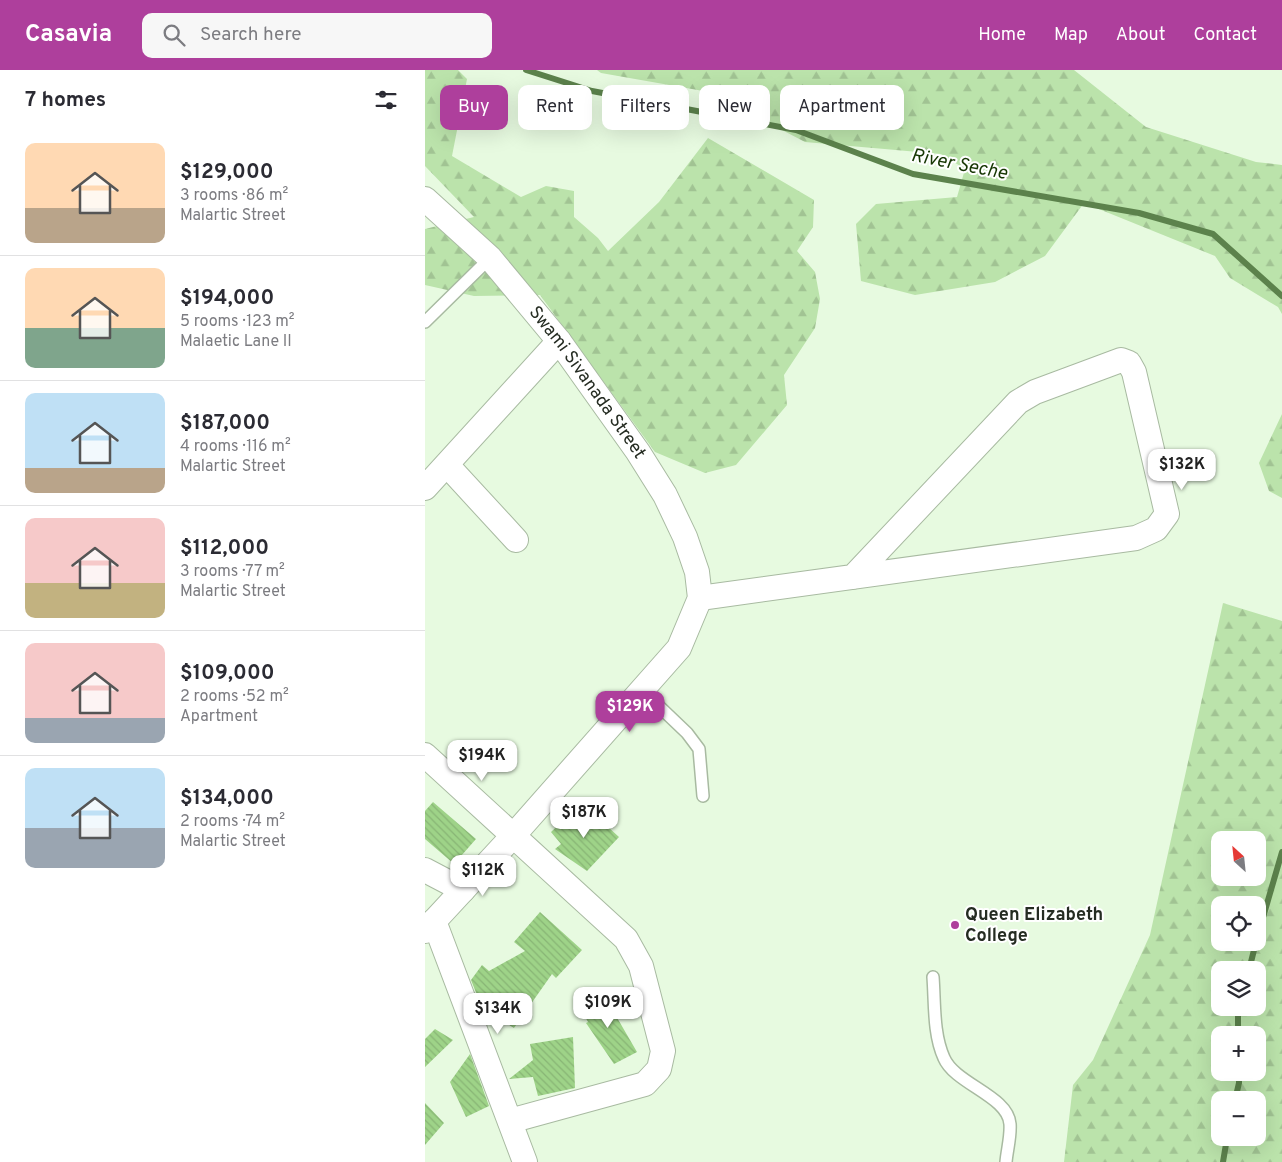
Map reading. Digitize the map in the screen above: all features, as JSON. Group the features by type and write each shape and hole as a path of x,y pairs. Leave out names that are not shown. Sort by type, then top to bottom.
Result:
{"street":[{"name":"Swami Sivanada Street","path":"425,199 490,258 559,341 638,452 665,495 685,537 697,572 700,598"},
{"path":"425,488 559,341"},
{"path":"525,1162 430,926 512,837 679,648 700,598 853,577 1136,538 1156,529 1167,514 1134,372 1129,363 1121,360 1035,392 1018,402 853,577"},
{"path":"447,465 516,540"},
{"path":"425,755 512,837 626,939 641,966 663,1051 659,1068 645,1084 510,1122"},
{"path":"425,870 463,890"}],"lane":[{"path":"425,322 490,258"},
{"path":"642,690 687,733 699,748 703,796"},
{"path":"933,977 937,1033 943,1058 952,1070 1008,1112 1011,1124 1006,1162"}],"green space":[{"path":"425,70 458,70 467,79 466,85 440,85 440,130 457,130 452,156 521,197 546,186 574,191 574,217 598,238 608,251 659,202 708,138 814,200 813,227 797,251 815,272 820,299 815,328 784,375 787,405 736,465 705,473 655,452 540,295 474,296 425,285 425,229 474,217 425,166"},
{"path":"597,70 1074,70 1146,127 1256,162 1282,165 1282,314 1278,307 1230,278 1215,256 1084,203 1045,256 995,282 915,295 861,281 856,224 876,204 957,197 965,169 941,154 805,142 782,130 904,130 904,85 780,85 780,129 770,124 770,85 699,85 699,90 689,88 689,85 669,85 601,73"},
{"path":"1282,414 1282,498 1269,491 1259,463"},
{"path":"1223,603 1282,621 1282,1162 1064,1162 1073,1085 1093,1060 1150,935"}],"building":[{"path":"433,802 476,839 454,864 425,839 425,811"},
{"path":"586,807 619,837 587,871 555,849 561,844 551,832 570,814 577,818"},
{"path":"540,912 582,950 556,978 552,974 514,1028 496,1017 503,1007 494,1000 491,1003 477,995 471,980 482,965 489,971 525,951 514,942"},
{"path":"596,991 612,1009 637,1052 614,1064 586,1023 588,1022 582,1011"},
{"path":"435,1029 453,1040 425,1067 425,1039"},
{"path":"573,1037 575,1088 538,1096 533,1077 509,1079 533,1060 530,1044"},
{"path":"470,1054 489,1106 466,1117 450,1082"},
{"path":"425,1103 444,1123 425,1145"}],"waterway":[{"name":"River Seche","path":"526,70 592,91 796,130 913,174 1139,213 1213,234 1282,296"},
{"name":"River Seche","path":"1266,907 1282,852"},
{"name":"River Seche","path":"1251,961 1254,951"},
{"name":"River Seche","path":"1238,1016 1238,1026"},
{"name":"River Seche","path":"1237,1091 1239,1081"},
{"name":"River Seche","path":"1223,1162 1226,1146"}],"place":[{"name":"Queen Elizabeth College","path":"955,925"}]}
